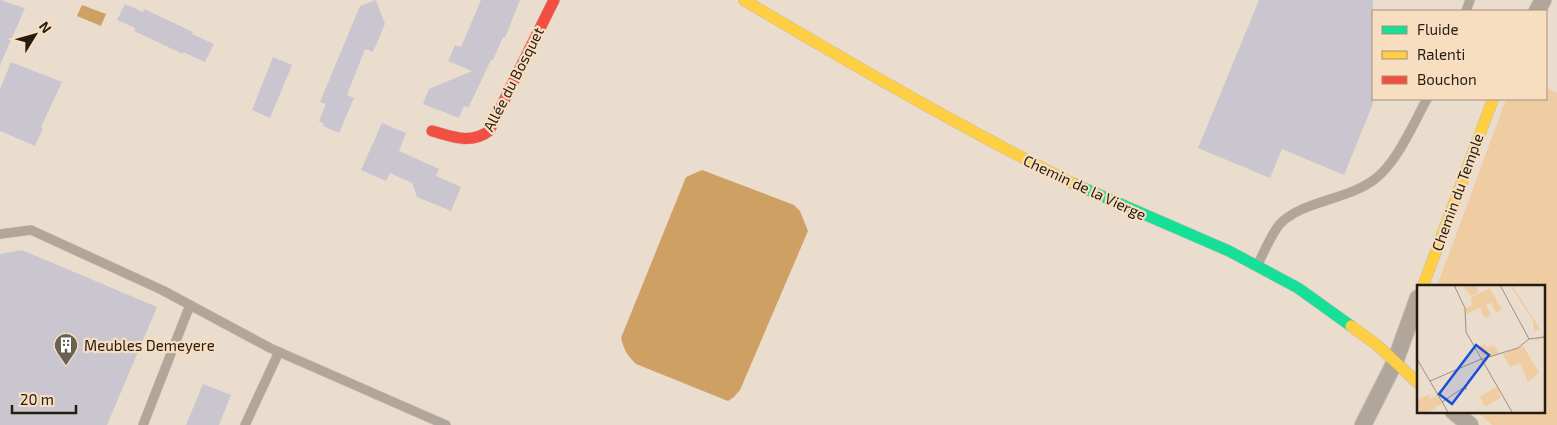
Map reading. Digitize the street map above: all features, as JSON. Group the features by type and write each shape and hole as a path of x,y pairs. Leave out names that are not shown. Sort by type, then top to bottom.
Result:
{"street":[{"name":"Allée du Bosquet","path":"432,131 470,141 481,139 489,132 554,0"},
{"name":"Chemin de la Vierge","path":"744,0 882,82 1018,156 1090,191 1229,250 1298,288 1362,334 1417,382"},
{"name":"Chemin du Temple","path":"1423,285 1493,100"},
{"path":"1363,425 1395,362 1417,301"},
{"path":"1453,412 1470,425"}],"lane":[{"path":"1257,266 1273,234 1280,224 1290,216 1355,191 1366,186 1377,177 1398,151 1426,100"},
{"path":"0,234 31,230 162,290 279,352 446,425"},
{"path":"143,425 190,305"},
{"path":"245,425 279,352"}],"shaded area":[{"path":"82,5 106,14 101,26 77,16"},
{"path":"1547,88 1557,93 1557,425 1492,425 1477,412 1544,412 1544,285 1437,285 1506,100 1547,100"},
{"path":"702,170 794,205 800,211 808,231 740,390 728,401 636,364 626,352 621,338 686,177"}],"building":[{"path":"0,0 25,8 0,65"},
{"path":"376,0 385,24 373,52 365,49 347,95 354,98 339,133 323,126 324,124 319,121 326,104 320,102 360,6"},
{"path":"481,0 520,0 505,38 503,37 468,108 464,106 459,118 423,104 429,89 472,71 448,61 455,45 461,47"},
{"path":"1259,0 1373,0 1373,104 1344,175 1282,149 1270,178 1198,148"},
{"path":"125,4 143,12 144,9 214,44 205,62 134,31 135,28 117,20"},
{"path":"273,57 292,65 270,118 252,110"},
{"path":"11,62 62,82 41,127 43,128 35,146 0,131 0,89"},
{"path":"382,123 406,133 399,151 439,169 436,176 461,187 451,211 417,197 412,183 390,173 386,181 361,170"},
{"name":"Meubles Demeyere","path":"22,250 157,307 107,425 0,425 0,254"},
{"path":"203,384 231,395 219,425 186,425"}],"traffic: fast":[{"path":"1072,183 1229,251 1298,288 1351,326"}],"traffic: slow":[{"path":"744,0 906,94 1072,183"},
{"path":"1423,285 1493,100"},
{"path":"1351,326 1377,345 1417,382"}],"traffic: jam":[{"path":"432,131 461,138 475,138 489,131 554,0"}],"place":[{"name":"Meubles Demeyere","path":"66,366"}]}
